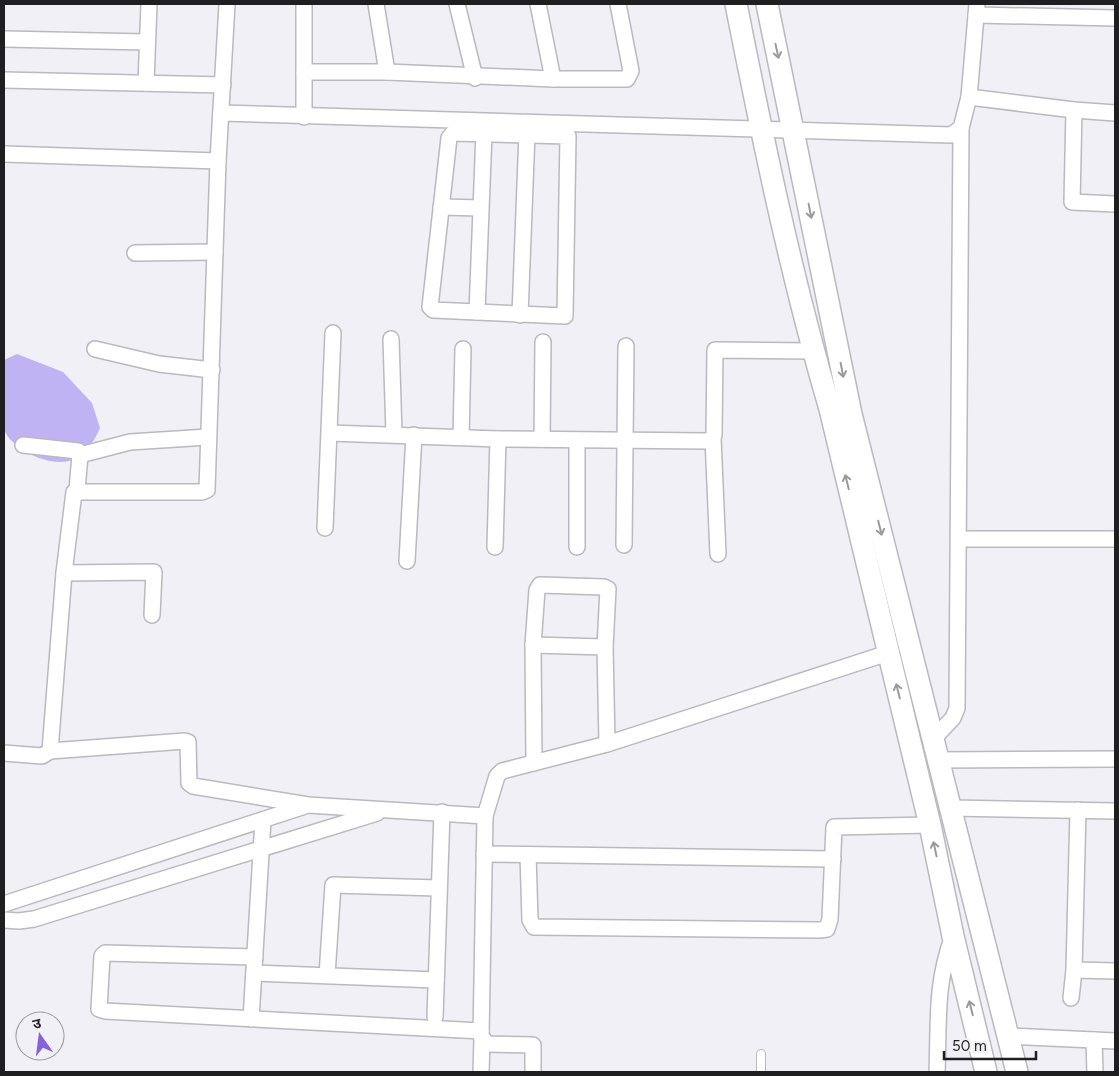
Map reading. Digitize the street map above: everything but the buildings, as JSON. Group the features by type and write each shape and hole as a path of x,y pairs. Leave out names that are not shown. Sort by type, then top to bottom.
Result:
{"main road":[{"path":"736,4 761,130 813,351 830,409 930,825 953,936 986,1072"},
{"path":"767,4 851,414 933,739 940,760 1017,1072"}],"street":[{"path":"146,83 149,4"},
{"path":"77,490 204,492 207,488 218,161 227,4"},
{"path":"304,4 304,117"},
{"path":"376,4 387,72"},
{"path":"456,4 475,78"},
{"path":"538,4 553,79"},
{"path":"304,72 387,72 475,78 624,79 630,76 618,4"},
{"path":"933,739 953,718 957,708 961,128 969,97 977,9 1115,18"},
{"path":"4,39 147,42"},
{"path":"4,80 223,85"},
{"path":"969,97 1074,110 1115,112"},
{"path":"1074,110 1072,202 1115,204"},
{"path":"221,113 547,129 794,129 947,135 954,134 961,128"},
{"path":"547,129 568,137 565,316 433,310 430,307 449,138 453,133 527,134 547,129"},
{"path":"477,312 484,133"},
{"path":"520,315 527,134"},
{"path":"4,154 218,161"},
{"path":"441,207 480,208"},
{"path":"136,253 215,252"},
{"path":"325,528 333,333"},
{"path":"391,339 394,434"},
{"path":"542,440 543,342"},
{"path":"624,545 626,346"},
{"path":"95,349 159,364 212,370"},
{"path":"461,437 463,349"},
{"path":"718,554 714,438 715,350 813,351"},
{"path":"330,433 542,440 706,441 714,438"},
{"path":"407,561 414,435"},
{"path":"80,455 130,442 208,437"},
{"path":"494,547 498,439"},
{"path":"577,440 577,547"},
{"path":"23,445 77,450 80,455 77,490 74,492 64,572 50,751"},
{"path":"959,539 1115,539"},
{"path":"64,572 154,572 152,616"},
{"path":"534,763 533,645 537,588 540,585 607,587 605,647 607,744"},
{"path":"533,645 605,647"},
{"path":"481,1072 485,816 500,772 607,744 888,653"},
{"path":"4,752 42,756 50,751 186,742 189,783 192,785 308,805 485,816"},
{"path":"940,760 1115,759"},
{"path":"4,904 308,805"},
{"path":"952,808 1115,811"},
{"path":"4,920 20,922 34,919 388,809"},
{"path":"1071,998 1074,970 1078,810"},
{"path":"435,1017 442,812"},
{"path":"251,1020 263,820"},
{"path":"528,854 530,920 531,925 536,927 825,930 830,919 836,826 930,825"},
{"path":"484,854 833,859"},
{"path":"327,975 335,884 438,888"},
{"path":"937,1072 939,991 944,961 953,936"},
{"path":"255,958 107,952 102,954 99,1006 103,1011 481,1035"},
{"path":"1074,970 1115,971"},
{"path":"254,973 436,980"},
{"path":"481,1035 487,1044 533,1045 533,1072"},
{"path":"1008,1036 1115,1041"},
{"path":"1094,1040 1095,1072"}],"lane":[{"path":"761,1054 761,1072"}],"shaded area":[{"path":"17,354 63,372 92,403 100,428 89,447 77,458 63,462 53,462 33,456 15,444 4,430 4,360"}]}
